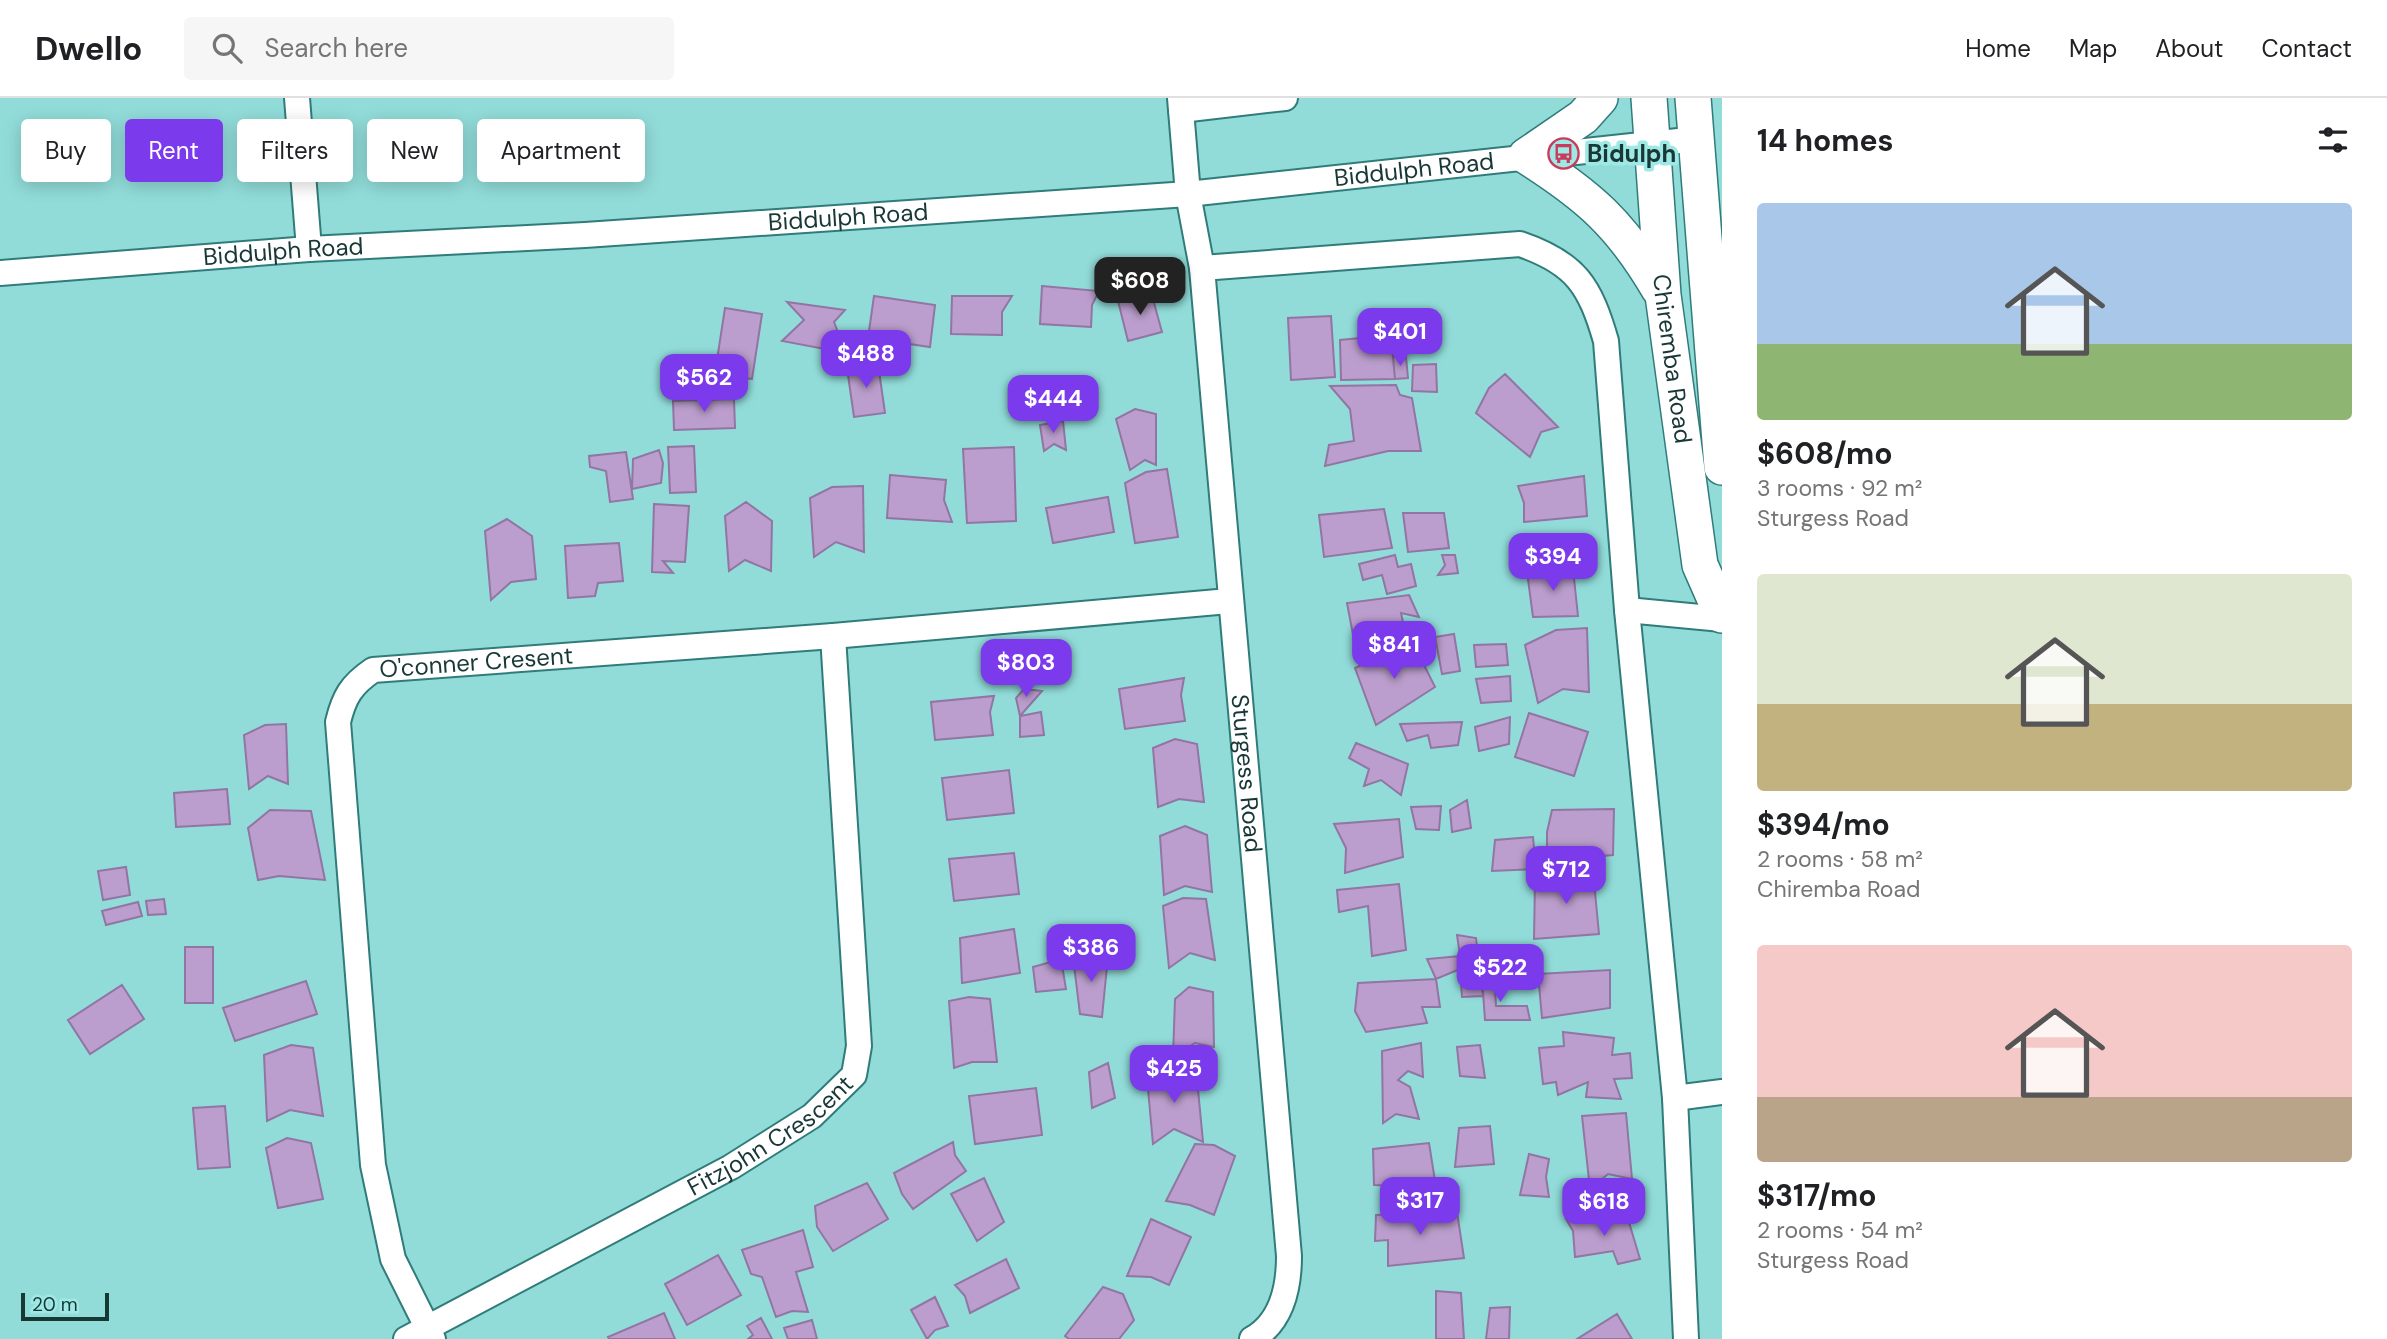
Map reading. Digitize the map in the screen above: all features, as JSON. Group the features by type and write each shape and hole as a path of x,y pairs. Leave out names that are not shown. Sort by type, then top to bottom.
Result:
{"main road":[{"path":"1600,98 1583,117 1526,156 1599,207 1635,248 1662,295"},
{"name":"Chiremba Road","path":"1649,98 1662,295 1700,565 1722,617"},
{"name":"Chiremba Road","path":"1693,98 1722,467"}],"street":[{"path":"297,98 309,248"},
{"path":"1180,104 1286,98"},
{"name":"Sturgess Road","path":"1180,104 1188,194 1202,268 1229,601 1289,1256 1289,1280 1280,1311 1260,1334 1252,1339"},
{"name":"Biddulph Road","path":"0,273 186,261 309,248 585,235 1188,194 1697,139"},
{"path":"1202,268 1520,244 1547,253 1573,272 1594,300 1606,341 1627,610 1675,1098 1686,1339"},
{"name":"O'conner Cresent","path":"422,1335 393,1259 373,1165 338,722 344,698 356,682 373,670 833,636 1229,601"},
{"path":"1627,610 1722,617"},
{"name":"Fitzjohn Crescent","path":"422,1335 731,1167 812,1116 854,1076 859,1046 833,636"},
{"path":"1675,1098 1722,1092"}],"building":[{"path":"1042,286 1099,291 1092,305 1091,327 1040,324"},
{"path":"1151,292 1162,332 1128,341 1118,301"},
{"path":"874,296 935,305 930,347 868,338"},
{"path":"952,296 1012,296 1002,312 1002,335 951,334"},
{"path":"787,302 845,310 834,322 846,353 782,341 804,320"},
{"path":"725,308 762,314 752,379 715,373"},
{"path":"1331,316 1335,377 1291,380 1288,318"},
{"path":"1391,335 1395,379 1341,380 1340,340"},
{"path":"1393,357 1406,357 1408,378 1395,379"},
{"path":"878,364 885,413 854,417 847,368"},
{"path":"1436,364 1437,392 1412,391 1413,365"},
{"path":"1505,374 1558,427 1541,432 1530,457 1476,413 1489,388"},
{"path":"1396,385 1400,395 1412,398 1421,451 1388,451 1325,466 1329,445 1354,441 1350,409 1330,386"},
{"path":"734,399 735,428 674,430 673,401"},
{"path":"1135,409 1156,414 1156,465 1145,460 1130,470 1116,419"},
{"path":"1063,421 1066,450 1054,444 1044,451 1040,425"},
{"path":"694,446 696,492 670,493 668,447"},
{"path":"1014,447 1016,521 967,523 963,449"},
{"path":"659,450 663,463 661,483 632,489 633,459"},
{"path":"626,452 633,499 610,502 606,471 590,467 589,456"},
{"path":"1167,469 1178,537 1135,543 1125,483 1146,472"},
{"path":"890,475 946,480 944,500 952,522 887,518"},
{"path":"1584,476 1587,516 1524,522 1524,503 1518,486"},
{"path":"863,486 864,552 836,542 814,557 810,498 832,487"},
{"path":"1108,497 1114,532 1053,543 1046,508"},
{"path":"746,502 772,521 771,571 745,560 729,571 725,516"},
{"path":"654,504 689,506 685,562 663,561 673,573 652,572"},
{"path":"1384,509 1392,548 1324,557 1319,515"},
{"path":"1403,513 1444,513 1449,548 1408,552"},
{"path":"507,519 532,536 536,579 511,582 491,600 485,531"},
{"path":"619,543 623,581 598,583 595,596 568,598 565,546"},
{"path":"1395,555 1398,567 1411,564 1416,586 1387,594 1382,575 1363,580 1359,564"},
{"path":"1442,555 1455,555 1458,573 1438,575 1445,565"},
{"path":"1573,569 1578,616 1533,617 1527,572"},
{"path":"1409,595 1419,617 1401,613 1404,626 1354,640 1347,603"},
{"path":"1587,628 1589,692 1563,689 1538,703 1525,645 1556,630"},
{"path":"1454,634 1460,671 1442,674 1435,637"},
{"path":"1412,641 1435,687 1376,725 1355,668"},
{"path":"1506,644 1508,665 1476,667 1474,645"},
{"path":"1510,676 1511,701 1481,703 1476,679"},
{"path":"1184,678 1181,695 1185,721 1125,729 1119,689"},
{"path":"1024,689 1042,691 1020,716 1016,698"},
{"path":"994,696 990,712 993,735 935,740 931,702"},
{"path":"1041,712 1044,735 1020,737 1020,716"},
{"path":"1529,713 1588,732 1574,776 1515,757"},
{"path":"1510,717 1509,744 1479,751 1475,727"},
{"path":"1462,722 1458,745 1431,748 1428,735 1407,741 1400,724"},
{"path":"286,724 288,784 268,776 249,789 244,735 265,725"},
{"path":"1175,739 1197,744 1204,802 1179,799 1158,807 1153,748"},
{"path":"1356,743 1408,764 1401,795 1381,780 1364,786 1369,769 1349,758"},
{"path":"1009,770 1014,813 947,820 942,778"},
{"path":"227,789 230,824 176,827 174,793"},
{"path":"1467,800 1471,828 1452,832 1450,810"},
{"path":"1441,806 1439,830 1416,829 1411,807"},
{"path":"1614,809 1613,855 1547,861 1547,832 1552,810"},
{"path":"270,810 311,811 325,880 279,876 258,880 248,828"},
{"path":"1399,819 1403,857 1345,873 1346,848 1334,824"},
{"path":"1185,826 1207,835 1212,892 1185,886 1164,895 1160,836"},
{"path":"1533,837 1536,869 1492,871 1495,840"},
{"path":"1014,853 1019,894 954,901 949,859"},
{"path":"126,867 130,895 103,900 98,871"},
{"path":"1593,871 1599,934 1534,939 1535,879"},
{"path":"1399,884 1406,950 1372,956 1368,906 1339,912 1337,890"},
{"path":"1183,898 1206,899 1215,960 1190,953 1169,968 1163,906"},
{"path":"164,899 166,914 148,915 146,901"},
{"path":"138,902 142,916 106,925 102,911"},
{"path":"1014,929 1020,973 962,983 960,938"},
{"path":"1457,935 1476,938 1483,996 1462,997 1460,969 1436,979 1427,959 1460,956"},
{"path":"185,947 213,947 213,1003 185,1003"},
{"path":"1108,956 1102,1017 1080,1014 1073,957"},
{"path":"1061,959 1066,989 1036,992 1033,967"},
{"path":"1610,970 1610,1008 1542,1018 1538,974"},
{"path":"1494,972 1496,1006 1527,1006 1530,1020 1485,1020 1482,978"},
{"path":"1436,979 1440,1007 1422,1007 1427,1023 1366,1032 1355,1011 1358,983"},
{"path":"306,981 317,1014 235,1041 223,1008"},
{"path":"122,985 144,1019 90,1054 68,1020"},
{"path":"1189,987 1213,992 1214,1047 1195,1043 1173,1057 1175,999"},
{"path":"969,997 990,999 997,1062 972,1062 954,1068 949,1001"},
{"path":"1563,1032 1614,1038 1612,1055 1630,1053 1632,1078 1614,1079 1621,1099 1586,1097 1588,1082 1558,1095 1556,1082 1543,1084 1539,1048 1564,1046"},
{"path":"1421,1043 1423,1077 1408,1071 1398,1080 1410,1087 1419,1119 1396,1114 1383,1123 1382,1051"},
{"path":"291,1045 313,1048 323,1116 290,1110 267,1121 264,1055"},
{"path":"1480,1045 1485,1078 1460,1076 1457,1047"},
{"path":"1108,1063 1115,1098 1092,1108 1089,1072"},
{"path":"1168,1069 1197,1079 1203,1142 1174,1129 1153,1144 1147,1078"},
{"path":"1036,1088 1042,1135 975,1144 969,1096"},
{"path":"225,1106 230,1167 198,1169 193,1108"},
{"path":"1626,1113 1632,1179 1608,1174 1590,1189 1582,1116"},
{"path":"1490,1126 1494,1164 1455,1167 1459,1128"},
{"path":"287,1138 311,1143 323,1199 278,1208 266,1148"},
{"path":"953,1142 955,1155 966,1171 913,1209 902,1194 894,1173"},
{"path":"1429,1143 1436,1187 1374,1185 1373,1149"},
{"path":"1195,1144 1214,1145 1235,1156 1214,1215 1190,1205 1166,1201"},
{"path":"1529,1154 1549,1159 1546,1177 1549,1197 1520,1195"},
{"path":"984,1178 1004,1222 977,1241 951,1194"},
{"path":"867,1183 888,1219 833,1251 817,1227 815,1206"},
{"path":"1457,1212 1464,1258 1388,1266 1388,1240 1375,1241 1376,1215"},
{"path":"1151,1219 1191,1237 1169,1285 1151,1277 1127,1276"},
{"path":"1566,1219 1628,1219 1640,1259 1618,1264 1613,1251 1575,1257 1573,1231"},
{"path":"803,1230 813,1267 796,1272 808,1312 792,1311 776,1317 762,1277 751,1274 742,1250"},
{"path":"718,1255 741,1295 687,1325 665,1284"},
{"path":"1006,1259 1019,1288 970,1313 965,1296 955,1285"},
{"path":"1103,1287 1123,1294 1134,1320 1119,1339 1069,1339 1065,1336"},
{"path":"1436,1291 1461,1293 1464,1339 1436,1339"},
{"path":"935,1297 948,1326 935,1330 927,1339 911,1310"},
{"path":"1510,1307 1509,1339 1486,1339 1490,1308"},
{"path":"664,1313 675,1339 608,1337"},
{"path":"1617,1314 1632,1339 1577,1339"},
{"path":"761,1318 772,1339 748,1339 753,1335 747,1326"},
{"path":"812,1320 817,1339 788,1339 784,1328"}],"place":[{"name":"Bidulph","path":"1564,154"}]}
